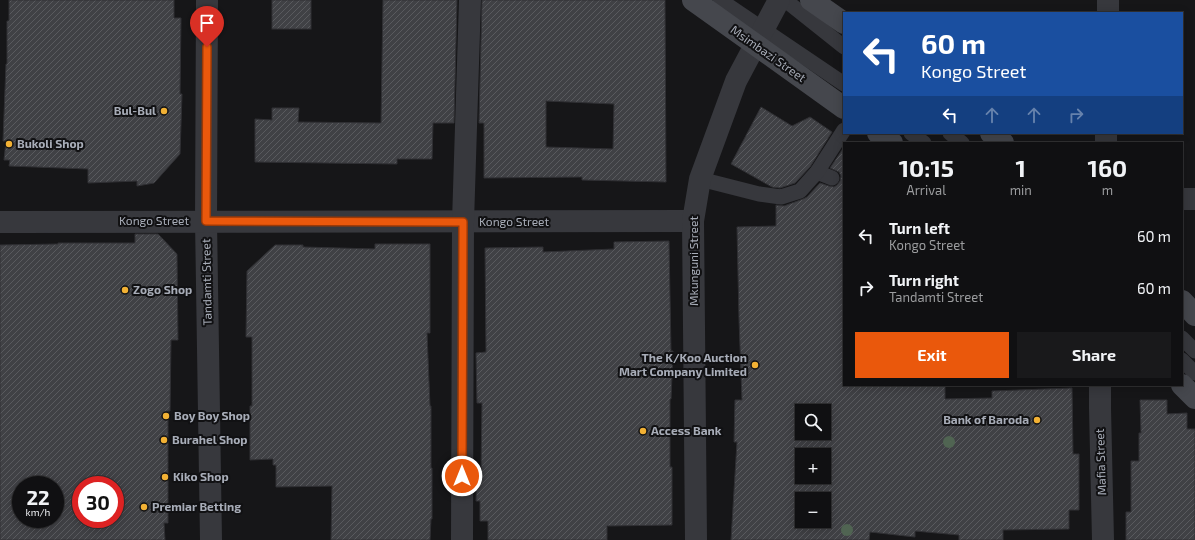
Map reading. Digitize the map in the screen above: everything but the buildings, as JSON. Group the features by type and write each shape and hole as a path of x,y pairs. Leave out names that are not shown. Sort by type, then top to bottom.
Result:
{"street":[{"name":"Tandamti Street","path":"207,0 206,221 211,540"},
{"path":"462,540 463,222 470,0"},
{"name":"Msimbazi Street","path":"693,0 758,37 843,107"},
{"name":"Mkunguni Street","path":"696,540 693,221 700,179 736,81 779,0"},
{"path":"811,0 843,22"},
{"path":"1108,0 1108,12"},
{"path":"879,134 891,142"},
{"path":"992,134 1002,142"},
{"path":"1183,199 1195,199"},
{"name":"Kongo Street","path":"0,222 693,221"},
{"path":"1183,302 1195,315"},
{"name":"Mafia Street","path":"1100,386 1103,540"},
{"path":"1183,386 1195,398"}],"lane":[{"path":"720,0 758,37 843,83"},
{"path":"785,0 843,47"},
{"path":"700,179 759,194 781,197 800,191 818,172 843,132"},
{"path":"912,134 923,142"},
{"path":"951,134 961,142"},
{"path":"818,172 832,178"},
{"path":"1183,339 1195,351"},
{"path":"1183,361 1195,373"}],"place":[{"name":"Bul-Bul","path":"164,111"},
{"name":"Bukoli Shop","path":"9,144"},
{"name":"Zogo Shop","path":"125,290"},
{"name":"The K/Koo Auction Mart Company Limited","path":"755,365"},
{"name":"Boy Boy Shop","path":"166,416"},
{"name":"Bank of Baroda","path":"1037,420"},
{"name":"Access Bank","path":"643,431"},
{"name":"Burahel Shop","path":"164,440"},
{"name":"Kiko Shop","path":"165,477"},
{"name":"Premiar Betting","path":"144,507"}],"route":[{"path":"207,47 206,221 463,222 462,476"}]}
